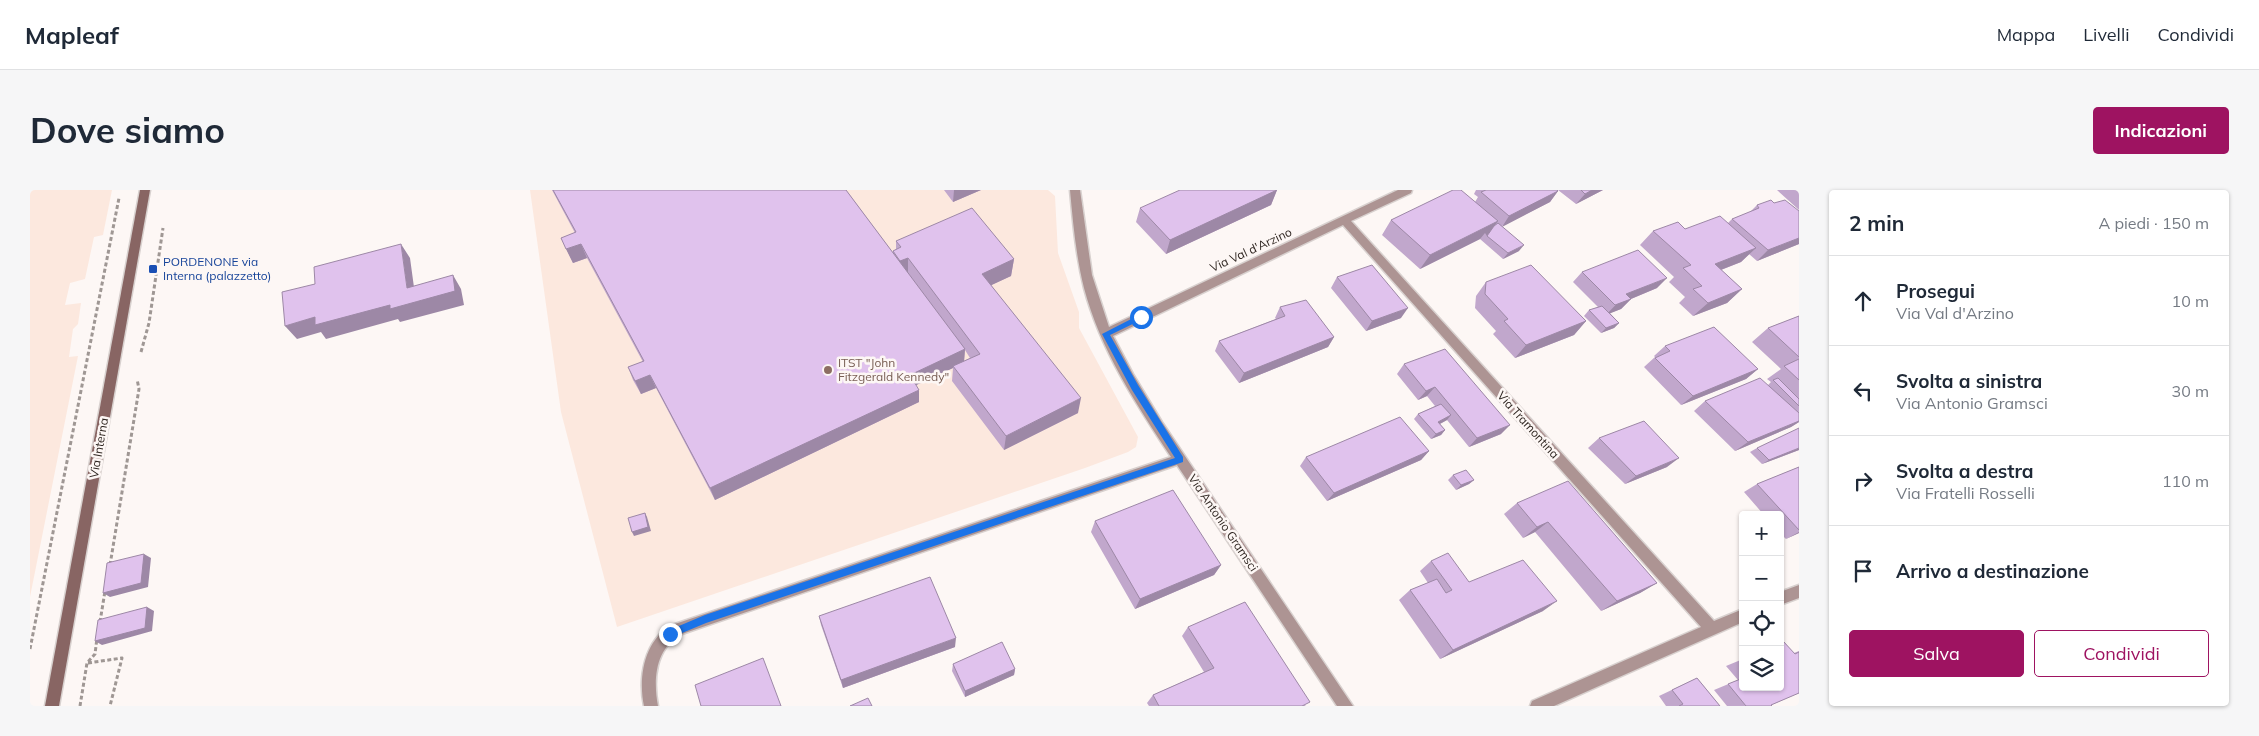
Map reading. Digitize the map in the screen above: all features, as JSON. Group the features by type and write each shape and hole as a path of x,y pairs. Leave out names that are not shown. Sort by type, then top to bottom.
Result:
{"street":[{"name":"Via Interna","path":"52,706 145,190"},
{"name":"Via Antonio Gramsci","path":"1075,190 1083,255 1093,300 1106,334 1135,388 1180,459 1346,706"},
{"name":"Via Val d'Arzino","path":"1106,334 1407,190"},
{"name":"Via Tramontina","path":"1345,221 1712,629"},
{"path":"651,706 646,688 651,660 670,634 705,619 1180,459"},
{"path":"1784,597 1799,591"},
{"path":"1536,706 1739,617"}],"path":[{"path":"30,648 121,190"},
{"path":"141,352 149,322 164,218"},
{"path":"110,566 140,389 137,379"},
{"path":"100,624 106,585"},
{"path":"80,706 87,663 94,654 98,634"},
{"path":"87,663 122,658 110,706"}],"shaded area":[{"path":"30,190 112,190 103,235 94,237 85,279 70,283 65,305 81,303 78,324 73,329 69,357 78,356 30,597"},
{"name":"ITST \"John Fitzgerald Kennedy\"","path":"530,190 1048,190 1055,196 1058,253 1079,312 1079,328 1138,437 1136,447 1128,452 1085,468 617,627 561,412"}],"building":[{"path":"553,190 846,190 965,349 910,375 919,390 710,488 650,375 635,381 628,367 644,361 581,244 566,249 561,238 576,232"},
{"path":"1180,190 1277,190 1170,240 1140,208"},
{"path":"1453,190 1461,190 1498,221 1430,255 1391,220"},
{"path":"1486,190 1558,191 1509,216 1481,192"},
{"path":"1581,190 1592,190 1585,194"},
{"path":"1771,200 1774,203 1785,200 1799,211 1799,238 1768,250 1732,219 1759,208 1757,205"},
{"path":"972,208 1014,259 982,274 1081,398 1006,436 953,366 980,354 908,258 900,261 893,251 901,247 896,241"},
{"path":"1720,216 1756,248 1715,264 1742,289 1708,303 1693,289 1702,286 1683,268 1691,265 1653,231 1678,222 1685,229"},
{"path":"1498,223 1524,245 1508,253 1487,236"},
{"path":"401,244 407,288 453,275 455,291 390,309 390,305 315,325 315,317 285,326 282,292 315,284 314,267"},
{"path":"1638,250 1667,278 1626,294 1631,299 1615,305 1582,272"},
{"path":"1372,265 1408,308 1372,321 1337,277"},
{"path":"1531,265 1586,321 1526,345 1504,321 1508,319 1485,294 1486,282"},
{"path":"1306,300 1334,337 1244,373 1219,341 1285,316 1280,307"},
{"path":"1602,306 1619,323 1606,328 1589,310"},
{"path":"1799,316 1799,357 1768,328"},
{"path":"1714,327 1758,369 1693,396 1655,358 1670,351 1665,346"},
{"path":"1445,349 1510,425 1477,438 1435,387 1426,391 1404,364"},
{"path":"1799,359 1799,380 1784,366"},
{"path":"1760,378 1799,413 1799,421 1748,442 1705,401"},
{"path":"1778,378 1799,399 1799,406 1773,380"},
{"path":"1441,404 1451,415 1438,422 1445,430 1436,434 1418,414"},
{"path":"1400,417 1429,451 1334,493 1306,457"},
{"path":"1644,421 1679,458 1636,476 1599,438"},
{"path":"1799,428 1799,448 1769,460 1757,448"},
{"path":"1799,467 1799,530 1784,514 1784,511 1782,511 1757,484"},
{"path":"1466,470 1474,480 1461,485 1453,475"},
{"path":"1568,481 1657,583 1617,601 1548,522 1537,527 1517,503"},
{"path":"1173,490 1221,565 1140,599 1095,521"},
{"path":"645,513 648,527 632,532 628,518"},
{"path":"1448,553 1469,582 1523,560 1557,601 1453,650 1410,590 1437,579 1446,593 1452,590 1431,561"},
{"path":"144,554 141,583 103,593 107,563"},
{"path":"930,577 956,638 841,680 819,616"},
{"path":"1245,602 1310,702 1302,706 1159,706 1153,695 1214,668 1188,627"},
{"path":"147,607 145,628 95,641 98,620"},
{"path":"1002,642 1015,669 965,691 953,664"},
{"path":"1784,642 1795,654 1799,652 1799,693 1772,706 1746,706 1728,684 1739,680 1739,691 1784,691"},
{"path":"763,658 781,706 701,706 695,685"},
{"path":"1697,678 1720,706 1679,706 1683,704 1672,690"},
{"path":"868,698 872,706 850,706"}],"place":[{"name":"PORDENONE via Interna (palazzetto)","path":"153,269"},
{"name":"ITST \"John Fitzgerald Kennedy\"","path":"828,370"}],"route":[{"path":"670,634 705,619 1180,459 1135,388 1106,334 1141,317"}]}
